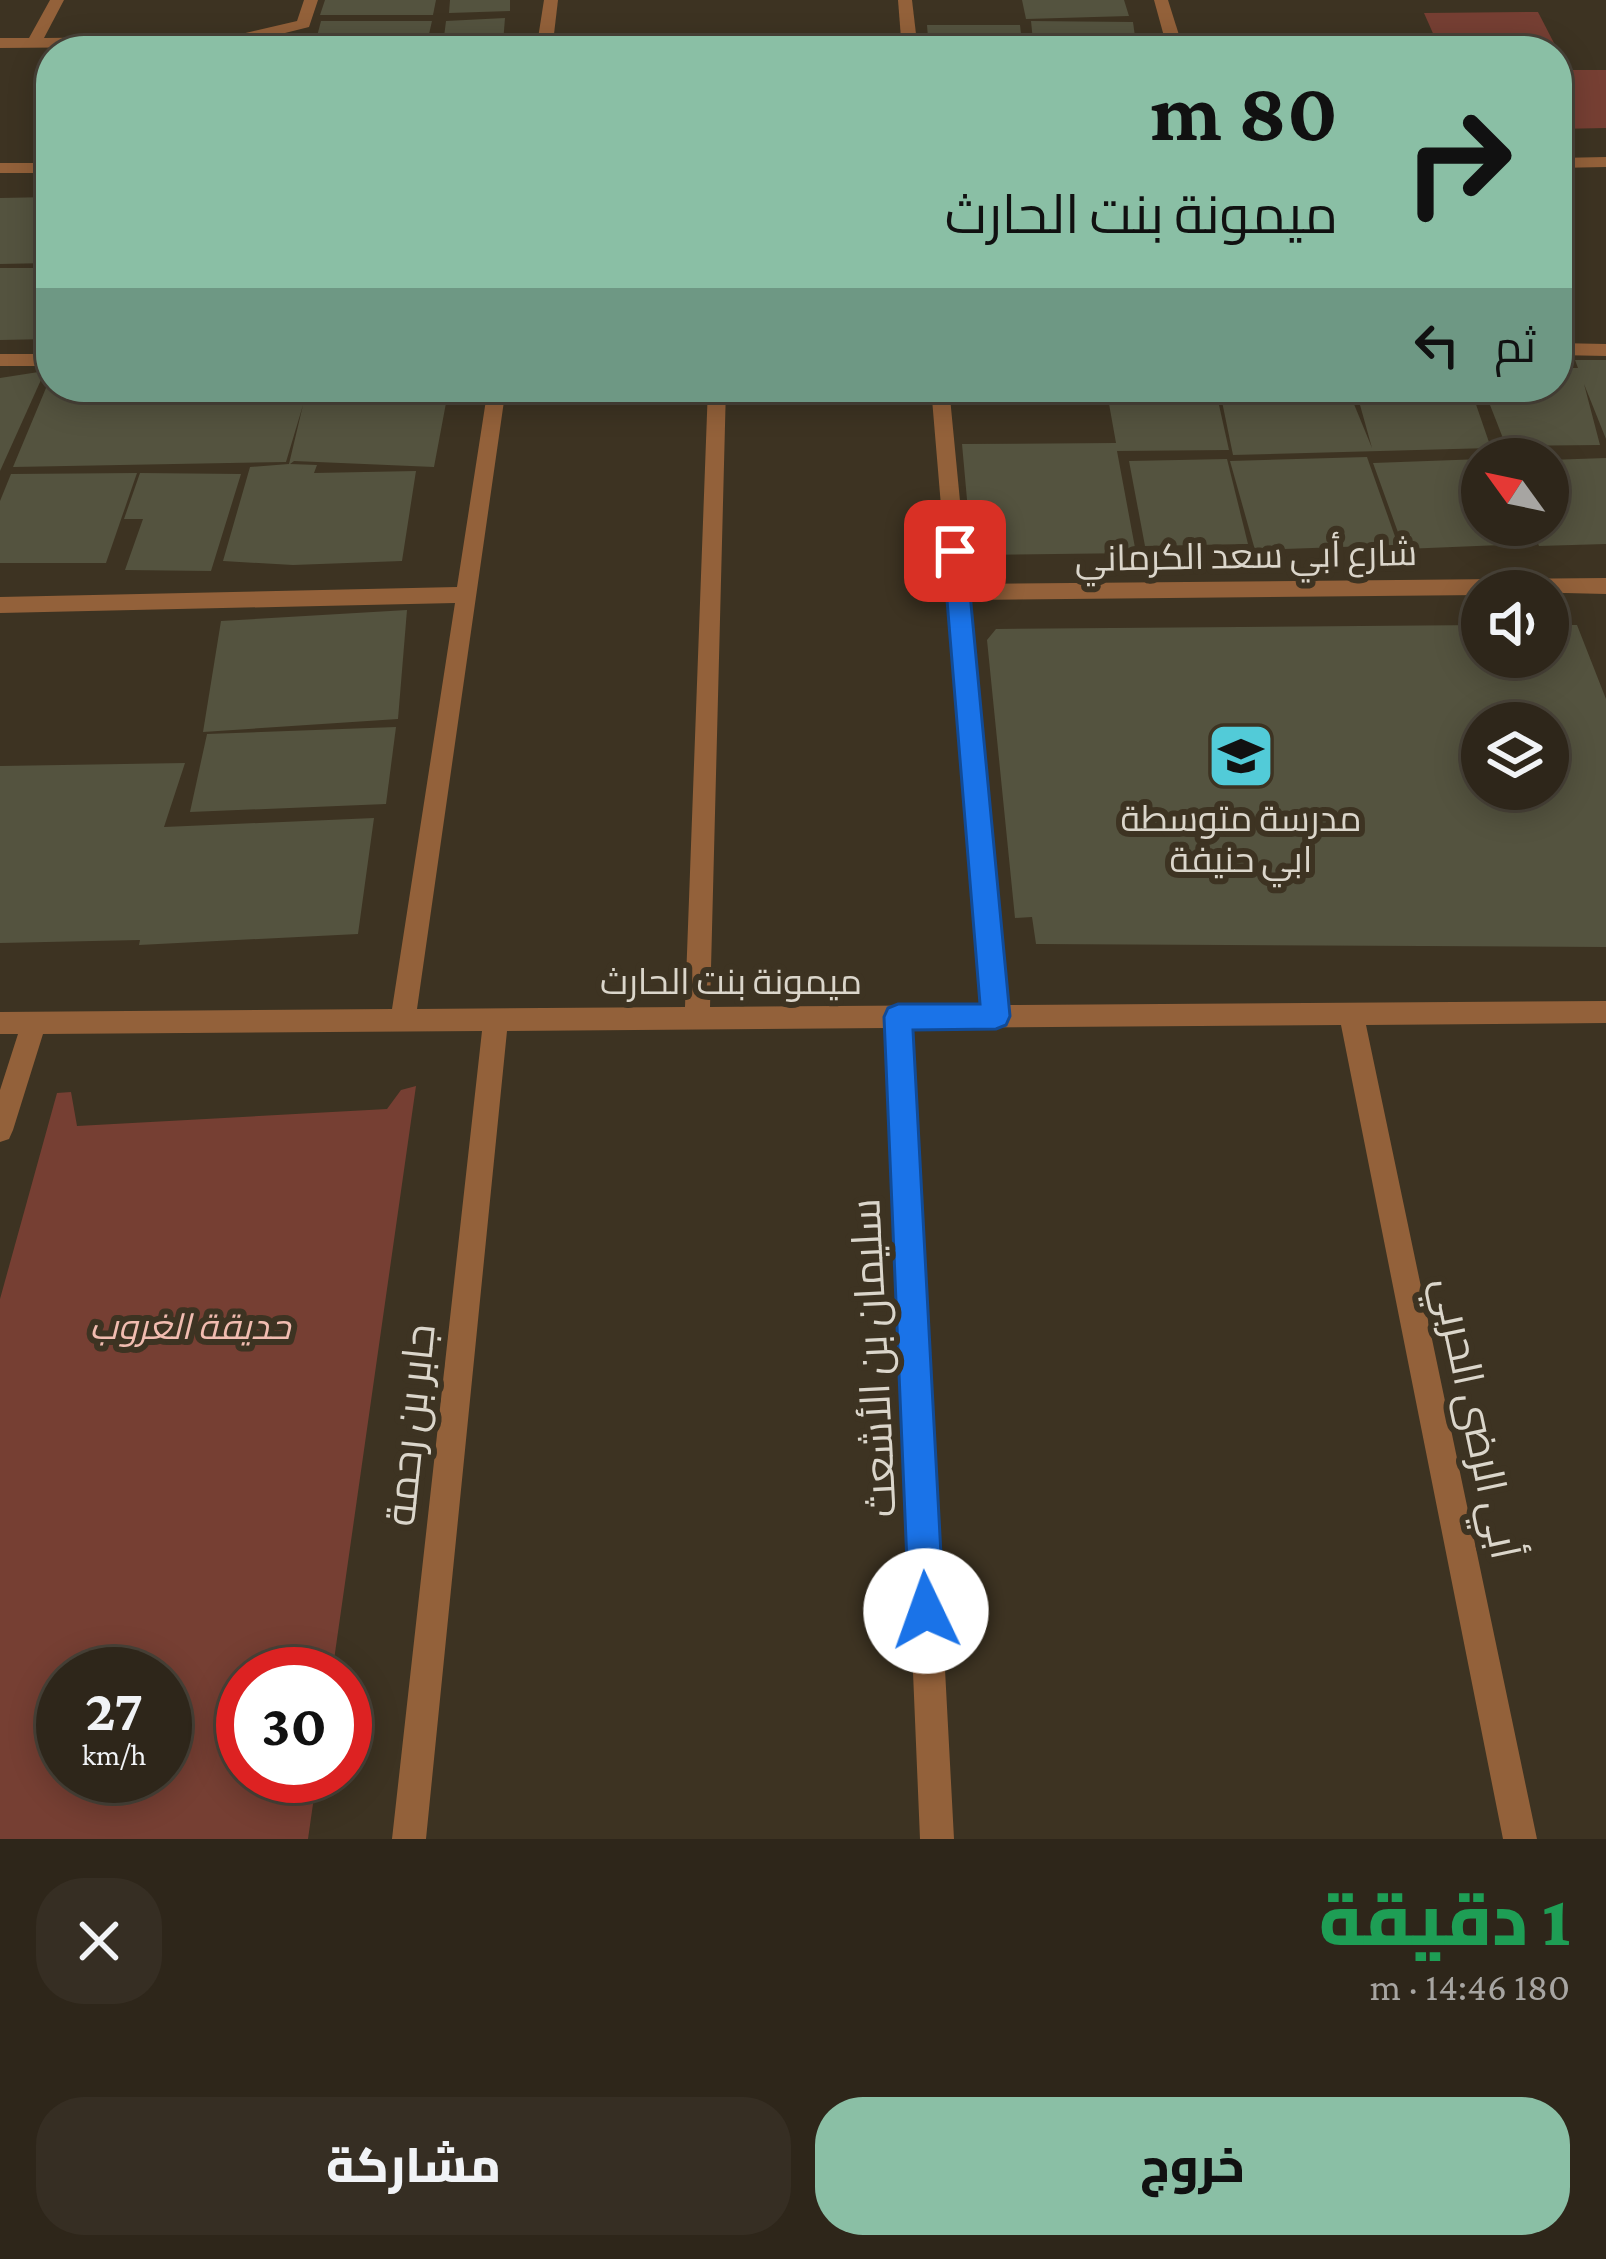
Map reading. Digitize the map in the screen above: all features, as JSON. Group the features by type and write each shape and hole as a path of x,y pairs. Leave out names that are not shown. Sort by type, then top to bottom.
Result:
{"street":[{"path":"38,36 57,0"},
{"path":"301,36 310,0"},
{"path":"546,36 551,0"},
{"path":"904,0 908,36"},
{"path":"1161,0 1172,36"},
{"path":"254,36 304,25"},
{"path":"0,43 36,39"},
{"path":"1572,163 1606,163"},
{"path":"0,168 36,167"},
{"path":"1572,349 1606,350"},
{"path":"0,360 36,360"},
{"path":"403,1021 495,402"},
{"path":"697,1018 717,402"},
{"path":"941,402 996,1016"},
{"name":"شارع أبي سعد الكرماني","path":"958,592 1605,588"},
{"path":"0,604 466,595"},
{"name":"ميمونة بنت الحارث","path":"0,1023 1606,1012"},
{"name":"أبي الرضى الحربي","path":"1351,1014 1520,1839"},
{"name":"سليمان بن الأشعث","path":"898,1017 937,1839"},
{"name":"جابر بن رحمة","path":"409,1839 496,1019"},
{"path":"0,1130 34,1023"}],"green space":[{"path":"1538,12 1550,36 1434,36 1424,13"},
{"path":"1572,70 1606,70 1606,128 1572,129"},
{"name":"حديقة الغروب","path":"416,1086 336,1647 216,1647 216,1803 313,1803 308,1839 0,1839 0,1299 57,1093 71,1092 77,1126 387,1109 401,1090"}],"building":[{"path":"325,0 436,0 433,15 320,15"},
{"path":"450,0 510,0 510,11 449,13"},
{"path":"1022,0 1124,0 1129,16 1026,19"},
{"path":"505,18 504,36 444,36 446,21"},
{"path":"321,21 432,21 429,36 317,36"},
{"path":"1031,21 1133,22 1135,36 1032,36"},
{"path":"927,25 1020,25 1021,36 928,36"},
{"path":"36,197 36,263 0,264 0,198"},
{"path":"0,268 36,268 36,339 0,340"},
{"path":"1575,360 1606,360 1606,439 1584,384 1600,445 1569,445 1569,438 1503,438 1489,402 1572,402 1572,368 1578,368"},
{"path":"36,372 36,391 0,471 0,378"},
{"path":"40,402 446,402 434,467 290,464 317,465 314,473 416,471 402,561 293,565 223,561 250,467 289,464 303,405 286,462 13,467"},
{"path":"1109,402 1218,402 1229,450 1117,451 1136,553 972,555 962,444 1116,443"},
{"path":"1222,402 1353,402 1372,448 1359,402 1475,402 1488,438 1461,438 1461,449 1233,455"},
{"path":"1367,457 1398,545 1255,550 1230,461"},
{"path":"1606,458 1606,544 1569,545 1569,459"},
{"path":"1227,459 1248,544 1145,546 1129,461"},
{"path":"1461,460 1461,546 1477,546 1404,549 1373,463"},
{"path":"137,473 106,563 0,563 0,501 11,474"},
{"path":"140,473 241,474 211,571 125,570 143,519 124,519"},
{"path":"407,610 398,719 203,732 221,621"},
{"name":"مدرسة متوسطة ابي حنيفة","path":"1461,625 1461,678 1569,678 1569,625 1577,625 1606,699 1606,947 1036,944 1032,917 1015,918 987,640 996,629"},
{"path":"396,727 386,804 190,812 207,734"},
{"path":"185,763 164,827 374,818 358,934 139,945 140,940 0,943 0,766"}],"place":[{"name":"مدرسة متوسطة ابي حنيفة","path":"1241,756"}],"route":[{"path":"926,1611 898,1017 996,1016 955,551"}]}
